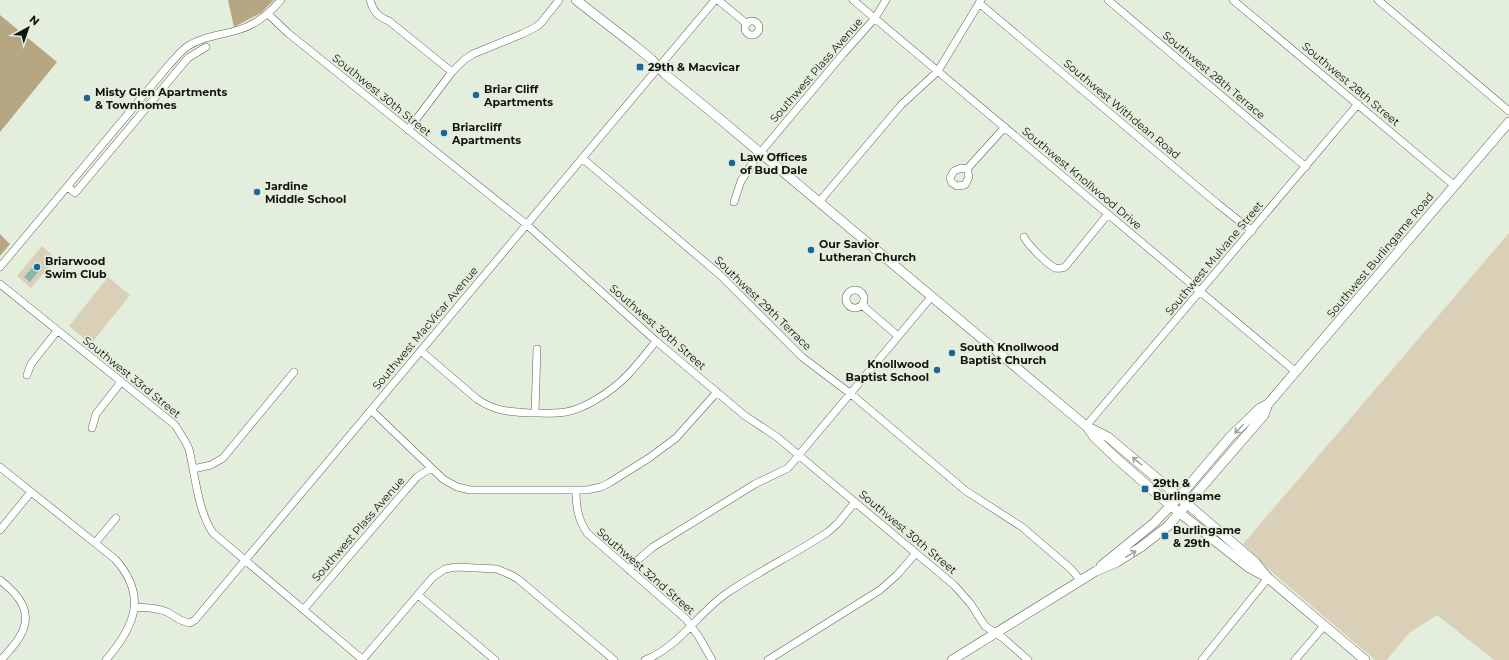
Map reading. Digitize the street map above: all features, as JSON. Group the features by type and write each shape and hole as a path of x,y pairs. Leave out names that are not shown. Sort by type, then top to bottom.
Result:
{"main road":[{"path":"576,0 634,45 677,84 761,152 1086,426 1108,437 1255,562 1268,578 1365,660"},
{"name":"Southwest Burlingame Road","path":"952,660 1096,571 1117,562 1142,547 1168,526 1181,513 1264,415 1268,404 1509,122"},
{"name":"Southwest Burlingame Road","path":"1096,571 1171,506 1230,437 1260,408 1268,404"},
{"path":"1086,426 1094,437 1112,454 1171,506 1248,567 1268,578"}],"street":[{"path":"0,267 186,47 208,36 234,31 249,26 268,14 280,0"},
{"path":"370,0 373,8 379,16 389,21 452,72"},
{"path":"408,130 452,72 464,60 472,54 536,27 541,23 559,0"},
{"name":"Southwest MacVicar Avenue","path":"134,607 160,609 182,622 190,623 195,620 715,0"},
{"path":"718,0 747,24"},
{"name":"Southwest Knollwood Drive","path":"853,0 1296,372"},
{"name":"Southwest Plass Avenue","path":"734,202 744,176 761,152 875,18 886,0"},
{"name":"Southwest 28th Terrace","path":"1108,0 1306,167"},
{"name":"Southwest 28th Street","path":"1233,0 1455,186"},
{"path":"1378,0 1509,111"},
{"path":"820,202 901,105 938,71 980,2"},
{"name":"Southwest Withdean Road","path":"980,2 1213,200 1252,231"},
{"name":"Southwest 30th Street","path":"268,14 288,33 526,224 656,341 744,415 777,437 954,585 970,603 985,626 1028,660"},
{"path":"68,187 75,193 188,58 206,47"},
{"path":"165,70 172,77"},
{"name":"Southwest Mulvane Street","path":"1086,426 1358,104"},
{"path":"127,116 134,122"},
{"path":"967,169 1005,127"},
{"name":"Southwest 29th Terrace","path":"582,158 720,274 802,357 851,394 966,491 1022,527 1072,569 1081,581"},
{"path":"1024,237 1027,244 1053,267 1061,268 1064,267 1108,214"},
{"name":"Southwest 33rd Street","path":"0,284 175,425 185,441 203,513 208,526 220,540 363,660"},
{"path":"629,570 653,547 755,484 784,471 851,394 932,296"},
{"path":"862,305 898,336"},
{"path":"27,375 31,364 57,331"},
{"path":"421,351 487,406 501,411 510,412 567,412 590,404 610,391 627,377 656,341"},
{"path":"535,412 536,349"},
{"path":"193,469 211,465 222,458 294,372"},
{"path":"92,428 96,414 121,382"},
{"path":"371,410 447,482 457,486 470,490 587,490 601,487 658,452 686,427 717,392"},
{"path":"0,467 96,543 115,559 125,572 132,589 134,607 133,617 125,636 106,660"},
{"name":"Southwest Plass Avenue","path":"304,609 402,493 417,477 432,468"},
{"name":"Southwest 32nd Street","path":"576,490 578,517 587,533 691,625 712,660"},
{"path":"0,530 31,492"},
{"path":"645,660 668,648 708,608 727,593 828,532 838,523 855,502"},
{"path":"96,543 116,518"},
{"path":"768,660 880,590 897,575 916,553"},
{"path":"363,660 433,577 445,569 461,567 497,570 518,579 614,660"},
{"path":"1202,660 1268,578"},
{"path":"0,580 18,596 24,608 25,615 19,638 1,660"},
{"path":"418,595 495,660"},
{"path":"1295,660 1324,626"}],"shaded area":[{"path":"228,0 274,0 261,13 234,27"},
{"path":"0,15 57,62 0,132"},
{"path":"1509,233 1509,660 1494,660 1437,615 1409,633 1387,660 1375,660 1273,573 1243,544"},
{"path":"0,234 10,244 0,256"},
{"name":"Briarwood Swim Club","path":"42,246 56,259 31,288 17,276"},
{"path":"108,277 130,295 91,344 69,326"}],"water":[{"path":"37,262 42,267 30,282 24,277"}],"place":[{"name":"29th & Macvicar","path":"640,67"},
{"name":"Briar Cliff Apartments","path":"476,95"},
{"name":"Misty Glen Apartments & Townhomes","path":"87,98"},
{"name":"Briarcliff Apartments","path":"444,133"},
{"name":"Law Offices of Bud Dale","path":"732,163"},
{"name":"Jardine Middle School","path":"257,192"},
{"name":"Our Savior Lutheran Church","path":"811,250"},
{"name":"Briarwood Swim Club","path":"37,267"},
{"name":"South Knollwood Baptist Church","path":"952,353"},
{"name":"Knollwood Baptist School","path":"937,370"},
{"name":"29th & Burlingame","path":"1145,489"},
{"name":"Burlingame & 29th","path":"1165,536"}]}
